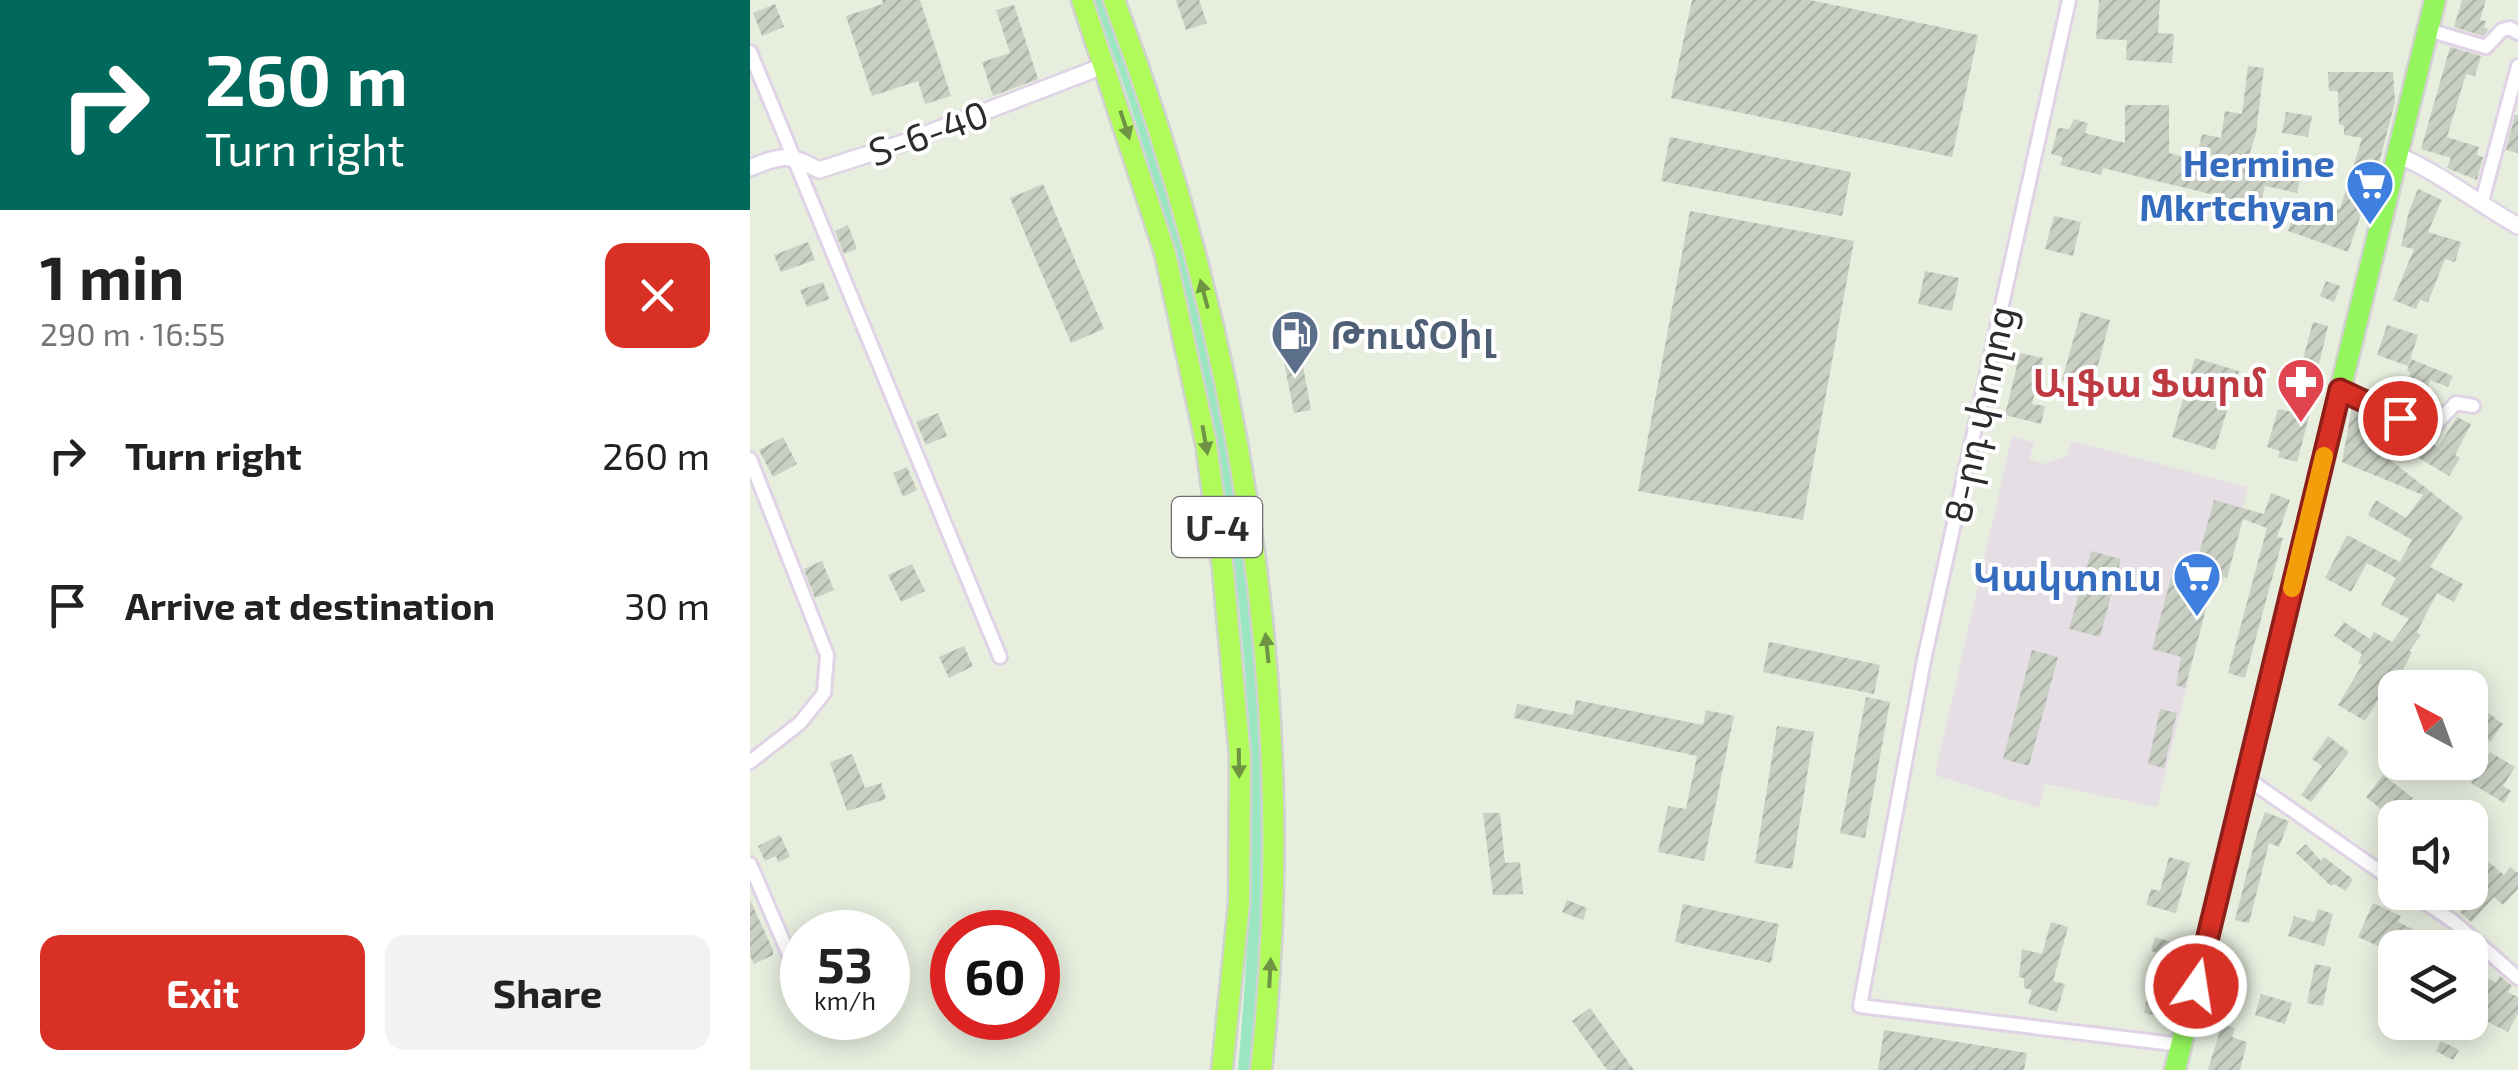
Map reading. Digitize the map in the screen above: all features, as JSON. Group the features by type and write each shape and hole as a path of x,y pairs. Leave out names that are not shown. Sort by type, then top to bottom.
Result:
{"highway":[{"name":"Մ-4","path":"1082,0 1165,252 1206,444 1224,570 1240,776 1239,904 1222,1070"},
{"name":"Մ-4","path":"1114,0 1172,170 1210,315 1235,430 1254,550 1267,649 1274,754 1273,914 1261,1070"}],"main road":[{"path":"2176,1070 2436,0"}],"street":[{"name":"8-րդ փողոց","path":"2070,0 1924,660 1860,1006 2182,1045"},
{"path":"2428,30 2486,47 2502,30 2514,31"},
{"path":"750,52 1000,657"},
{"name":"Տ-6-40","path":"750,168 794,156 819,170 900,144 1106,65"},
{"path":"2481,206 2518,66"},
{"path":"2398,154 2440,174 2481,206 2518,226"},
{"path":"2340,390 2429,431 2456,403 2473,406"},
{"path":"750,459 827,654 824,693 800,723 750,762"},
{"path":"2245,777 2378,870"},
{"path":"750,864 780,934"},
{"path":"2436,910 2518,978"}],"shaded area":[{"path":"2012,436 2035,443 2029,459 2044,464 2067,456 2071,441 2248,487 2224,581 2213,579 2157,807 2045,784 2039,808 1935,775"}],"green space":[{"path":"1094,0 1107,0 1162,163 1188,260 1232,482 1252,632 1263,783 1263,891 1251,1070 1238,1070 1248,927 1251,783 1246,683 1223,484 1182,287 1127,94"}],"building":[{"path":"882,0 920,0 951,96 925,104 918,81 872,96 846,16 883,4"},
{"path":"1176,0 1199,0 1207,23 1186,30"},
{"path":"1692,0 1810,0 1978,35 1952,157 1671,98"},
{"path":"2099,0 2160,0 2158,33 2174,34 2172,63 2126,60 2127,40 2096,39"},
{"path":"2462,0 2486,0 2480,20 2486,21 2484,28 2489,29 2483,36 2454,27"},
{"path":"775,4 784,27 762,36 753,13"},
{"path":"1014,5 1038,79 993,96 982,62 1010,53 996,10"},
{"path":"2450,47 2481,56 2475,76 2466,74 2447,137 2479,147 2477,155 2483,157 2477,180 2447,168 2451,158 2421,149"},
{"path":"2248,66 2264,68 2256,133 2248,159 2302,171 2297,193 2265,186 2260,206 2103,168 2101,175 2060,165 2063,157 2051,154 2058,128 2069,129 2074,119 2088,123 2085,133 2125,143 2125,105 2169,105 2169,153 2196,160 2202,134 2221,138 2225,111 2242,114"},
{"path":"2328,72 2393,72 2395,102 2348,252 2288,231 2299,198 2340,209 2362,138 2344,135 2344,126 2339,124 2338,91 2329,91"},
{"path":"2286,112 2312,116 2308,137 2282,133"},
{"path":"2518,115 2518,153 2506,150"},
{"path":"1670,137 1851,172 1842,216 1661,181"},
{"path":"1043,184 1104,329 1071,343 1010,198"},
{"path":"2418,189 2442,200 2428,232 2461,242 2455,262 2445,259 2428,302 2420,300 2416,309 2393,300 2414,249 2401,246"},
{"path":"1690,211 1854,241 1803,520 1638,491"},
{"path":"2054,216 2081,222 2073,256 2045,249"},
{"path":"848,225 857,249 844,254 835,231"},
{"path":"808,242 815,260 781,272 774,255"},
{"path":"1925,271 1959,278 1952,311 1918,304"},
{"path":"2326,281 2340,286 2334,302 2320,296"},
{"path":"823,282 829,299 807,307 800,290"},
{"path":"2081,312 2110,320 2092,388 2062,380"},
{"path":"2313,322 2328,326 2319,364 2303,359"},
{"path":"2387,325 2418,335 2408,366 2377,355"},
{"path":"1298,338 1311,410 1294,413 1280,341"},
{"path":"2020,353 2043,358 2032,404 2045,406 2041,424 2005,415"},
{"path":"2195,358 2239,371 2215,450 2172,437"},
{"path":"2411,359 2453,376 2448,387 2430,380 2418,412 2398,404 2411,372 2407,371"},
{"path":"2300,386 2316,390 2297,462 2278,457 2280,451 2267,447 2278,409 2292,412"},
{"path":"2352,406 2438,447 2457,417 2471,424 2455,455 2460,458 2449,476 2377,433 2370,444 2463,517 2430,567 2463,584 2454,602 2437,593 2403,670 2378,670 2378,700 2365,721 2338,705 2362,665 2358,663 2362,654 2334,636 2344,622 2370,639 2374,632 2392,642 2409,619 2381,605 2396,578 2367,563 2351,592 2325,578 2347,535 2400,562 2412,540 2368,515 2376,500 2406,518 2423,495 2342,462"},
{"path":"938,413 947,436 926,445 916,422"},
{"path":"783,437 797,464 773,477 759,450"},
{"path":"907,467 917,490 903,497 893,473"},
{"path":"2271,493 2290,500 2277,537 2283,538 2245,678 2228,673 2267,528 2243,519 2227,578 2215,575 2185,688 2176,685 2181,657 2152,649 2174,566 2194,572 2214,500 2264,514"},
{"path":"2091,551 2121,559 2100,637 2069,629"},
{"path":"822,561 834,590 815,598 804,569"},
{"path":"912,564 925,591 901,602 888,575"},
{"path":"1769,642 1880,665 1874,694 1763,672"},
{"path":"964,646 973,666 949,678 939,657"},
{"path":"2032,650 2058,657 2029,766 2003,759"},
{"path":"1866,697 1890,702 1865,838 1840,833"},
{"path":"1576,700 1703,725 1706,710 1734,716 1704,861 1658,852 1668,806 1686,809 1697,756 1514,718 1517,704 1573,715"},
{"path":"2160,709 2177,713 2164,768 2148,764"},
{"path":"2488,713 2503,724 2488,740"},
{"path":"1777,726 1814,732 1792,869 1755,863"},
{"path":"2328,736 2349,752 2311,802 2301,795 2322,766 2312,759"},
{"path":"2490,752 2515,767 2503,786 2511,791 2504,803 2471,783 2488,780"},
{"path":"852,754 865,788 881,783 886,799 847,811 830,762"},
{"path":"2379,780 2390,780 2413,798 2378,800 2378,807 2366,797"},
{"path":"2265,812 2289,821 2279,847 2269,843 2249,923 2235,920"},
{"path":"1483,813 1500,813 1505,863 1520,862 1523,894 1493,895"},
{"path":"780,835 790,857 778,862 776,856 765,861 758,846"},
{"path":"2306,844 2321,861 2324,857 2353,879 2346,891 2331,886 2296,853"},
{"path":"2169,857 2190,863 2176,913 2146,905 2151,889 2160,891"},
{"path":"2488,861 2504,875 2510,867 2518,873 2518,889 2503,905 2494,897 2488,904"},
{"path":"750,900 773,950 773,955 754,964 750,956"},
{"path":"1567,900 1587,908 1583,920 1562,912"},
{"path":"2373,903 2378,910 2401,916 2398,922 2415,930 2378,930 2378,946 2358,937"},
{"path":"1683,904 1779,924 1771,963 1675,942"},
{"path":"2318,909 2333,914 2324,946 2288,936 2294,916 2314,922"},
{"path":"2461,910 2482,910 2471,922"},
{"path":"2051,922 2068,927 2053,981 2065,984 2057,1012 2028,1004 2032,990 2024,988 2024,978 2019,977 2022,949 2042,954"},
{"path":"2155,937 2172,942 2168,956 2151,951"},
{"path":"2315,964 2331,967 2323,1006 2307,1003"},
{"path":"2218,975 2231,978 2227,995 2214,992"},
{"path":"2500,976 2512,986 2508,992 2518,997 2518,1013 2508,1032 2488,1022 2488,978 2496,983"},
{"path":"2261,994 2292,1003 2285,1024 2255,1015"},
{"path":"2147,997 2160,1000 2157,1016 2144,1013"},
{"path":"1590,1008 1634,1070 1607,1070 1572,1021"},
{"path":"2222,1024 2235,1028 2232,1037 2247,1042 2240,1070 2208,1070"},
{"path":"1884,1030 2027,1053 2024,1070 1878,1070"},
{"path":"2441,1041 2459,1050 2453,1060 2436,1051"}],"slow traffic":[{"path":"2292,588 2324,456"}],"place":[{"name":"Hermine Mkrtchyan","path":"2370,226"},
{"name":"ԹումՕիլ","path":"1295,376"},
{"name":"Ալֆա Ֆարմ","path":"2301,424"},
{"name":"Կակտուս","path":"2197,618"}],"route":[{"path":"2196,986 2340,390 2400,418"}]}
